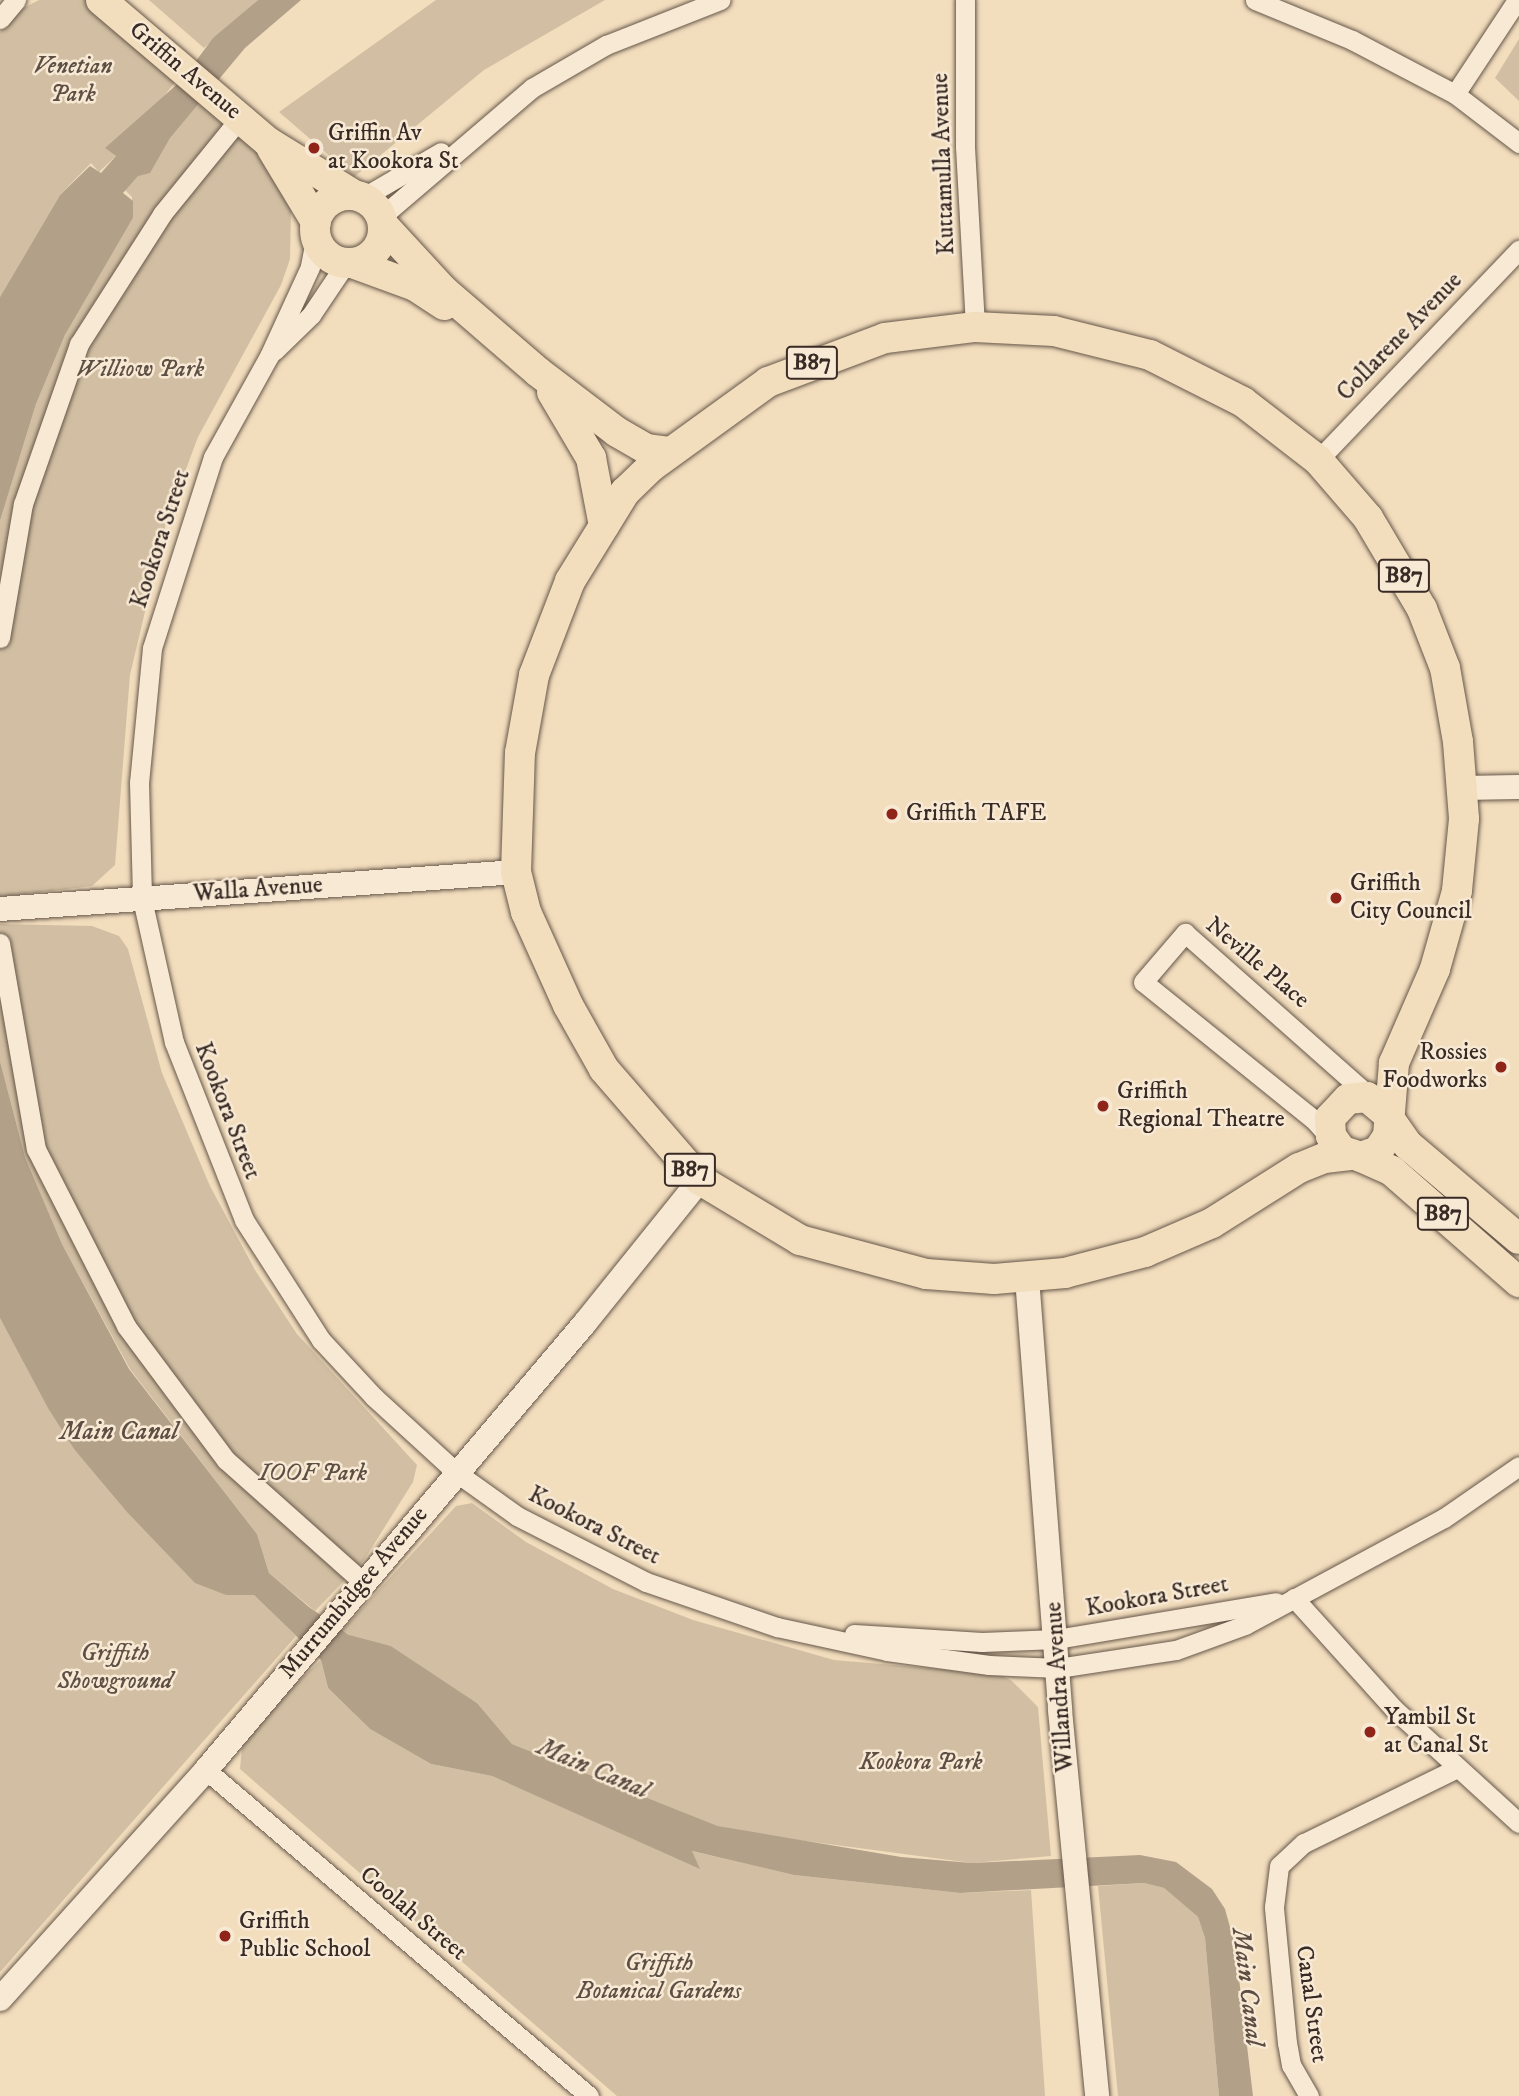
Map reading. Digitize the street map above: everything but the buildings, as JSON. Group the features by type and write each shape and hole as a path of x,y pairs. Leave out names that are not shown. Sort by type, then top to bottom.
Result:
{"main road":[{"name":"Griffin Avenue","path":"101,0 268,142 370,209 443,290 538,372 617,432 646,449 671,452"},
{"name":"Griffin Avenue","path":"268,142 316,229"},
{"path":"326,205 370,209 373,253 349,263 323,251 316,229 326,205"},
{"name":"Griffin Avenue","path":"349,263 415,286 509,347"},
{"name":"B87","path":"975,327 1054,331 1150,355 1243,402 1318,460 1368,518 1431,628 1452,705 1462,788 1462,852 1457,891 1435,969 1394,1063 1384,1111 1384,1144 1324,1158 1299,1168 1212,1223 1145,1252 1027,1278 954,1278 883,1265 800,1240 700,1180 604,1069 558,982 526,912 516,872 526,704 555,616 625,492 671,452 735,402 804,365 885,338 975,327"},
{"name":"Griffin Avenue","path":"538,372 591,458 604,526"},
{"path":"1349,1152 1329,1126 1335,1109 1357,1096 1384,1111"},
{"name":"B87","path":"1384,1111 1408,1145 1519,1239"},
{"name":"B87","path":"1349,1152 1392,1171 1519,1282"},
{"path":"1473,1240 1493,1217"}],"street":[{"path":"370,209 567,66 647,26 720,0"},
{"name":"Kuttamulla Avenue","path":"965,0 965,147 975,327"},
{"path":"1255,0 1352,40 1455,93 1519,143"},
{"path":"1455,93 1517,0"},
{"path":"0,638 23,504 79,344 229,108"},
{"path":"370,209 476,133"},
{"name":"Kookora Street","path":"316,229 310,267 269,355 213,457 152,649 139,782 142,899 174,1042 244,1220 321,1340 457,1473 517,1516 598,1560 681,1597 777,1627 887,1651 989,1665 1058,1668 1176,1650 1245,1625 1444,1518 1519,1466"},
{"name":"Collarene Avenue","path":"1318,460 1519,250"},
{"name":"Kookora Street","path":"269,355 311,315 349,263"},
{"path":"1462,788 1519,787"},
{"name":"Walla Avenue","path":"0,909 516,872"},
{"name":"Neville Place","path":"1349,1152 1313,1119 1143,982 1185,933 1384,1111"},
{"path":"0,943 36,1149 126,1325 226,1460 363,1582"},
{"name":"Murrumbidgee Avenue","path":"0,1999 206,1770 700,1180"},
{"name":"Willandra Avenue","path":"1027,1278 1058,1668 1097,2096"},
{"path":"1294,1598 1394,1709 1455,1769 1519,1823"},
{"name":"Kookora Street","path":"777,1627 982,1642 1056,1639 1294,1598"},
{"name":"Canal Street","path":"1309,2096 1291,2065 1287,2043 1274,1907 1279,1866 1304,1843 1455,1769"},
{"name":"Coolah Street","path":"206,1770 589,2096"}],"green space":[{"name":"Venetian Park","path":"39,0 89,0 179,76 147,120 106,148 116,156 99,172 91,163 60,195 0,297 0,32 18,11"},
{"path":"149,0 258,0 204,48"},
{"path":"436,0 605,0 484,70 354,177 279,112"},
{"path":"1519,39 1519,101 1495,78"},
{"name":"Williow Park","path":"200,100 277,171 291,211 290,259 281,285 198,437 166,523 130,675 115,865 92,886 0,897 0,521 36,404 65,335 133,218 132,197 124,189"},
{"name":"IOOF Park","path":"0,924 92,926 119,936 128,949 162,1073 210,1186 255,1270 297,1334 417,1465 413,1482 364,1560 315,1611 269,1573 257,1534 130,1369 62,1244 25,1157 0,1061"},
{"name":"Griffith Showground","path":"0,1318 74,1449 226,1595 254,1595 296,1636 0,1972"},
{"name":"Kookora Park","path":"472,1503 526,1542 613,1589 693,1620 834,1660 999,1674 1012,1681 1038,1707 1051,1856 972,1863 760,1835 718,1826 512,1744 477,1703 391,1646 354,1638 342,1630 456,1506"},
{"name":"Griffith Botanical Gardens","path":"321,1660 328,1688 370,1729 431,1764 492,1776 699,1868 691,1851 794,1875 960,1893 1031,1890 1045,2096 617,2096 240,1769 242,1747 276,1702"},
{"path":"1144,1883 1164,1888 1198,1917 1205,1938 1219,2096 1118,2096 1098,1886"}],"water":[{"path":"258,0 301,0 245,48 170,138 150,173 138,176 123,193 133,201 133,218 65,335 36,404 0,521 0,297 60,195 90,166 101,173 116,156 105,148 182,80 213,38"},
{"name":"Main Canal","path":"0,1061 25,1157 62,1244 129,1369 257,1534 269,1573 309,1607 349,1635 391,1646 477,1703 512,1744 718,1826 901,1857 972,1863 1140,1855 1176,1862 1212,1889 1225,1909 1235,1945 1253,2096 1219,2096 1205,1938 1198,1917 1164,1888 1144,1883 960,1893 794,1875 692,1851 700,1869 492,1776 431,1764 370,1729 328,1688 321,1660 254,1595 226,1595 195,1583 127,1512 74,1449 48,1408 0,1318"}],"place":[{"name":"Griffin Av at Kookora St","path":"314,148"},
{"name":"Griffith TAFE","path":"892,814"},
{"name":"Griffith City Council","path":"1336,898"},
{"name":"Rossies Foodworks","path":"1501,1067"},
{"name":"Griffith Regional Theatre","path":"1103,1106"},
{"name":"Yambil St at Canal St","path":"1370,1732"},
{"name":"Griffith Public School","path":"225,1936"}]}
